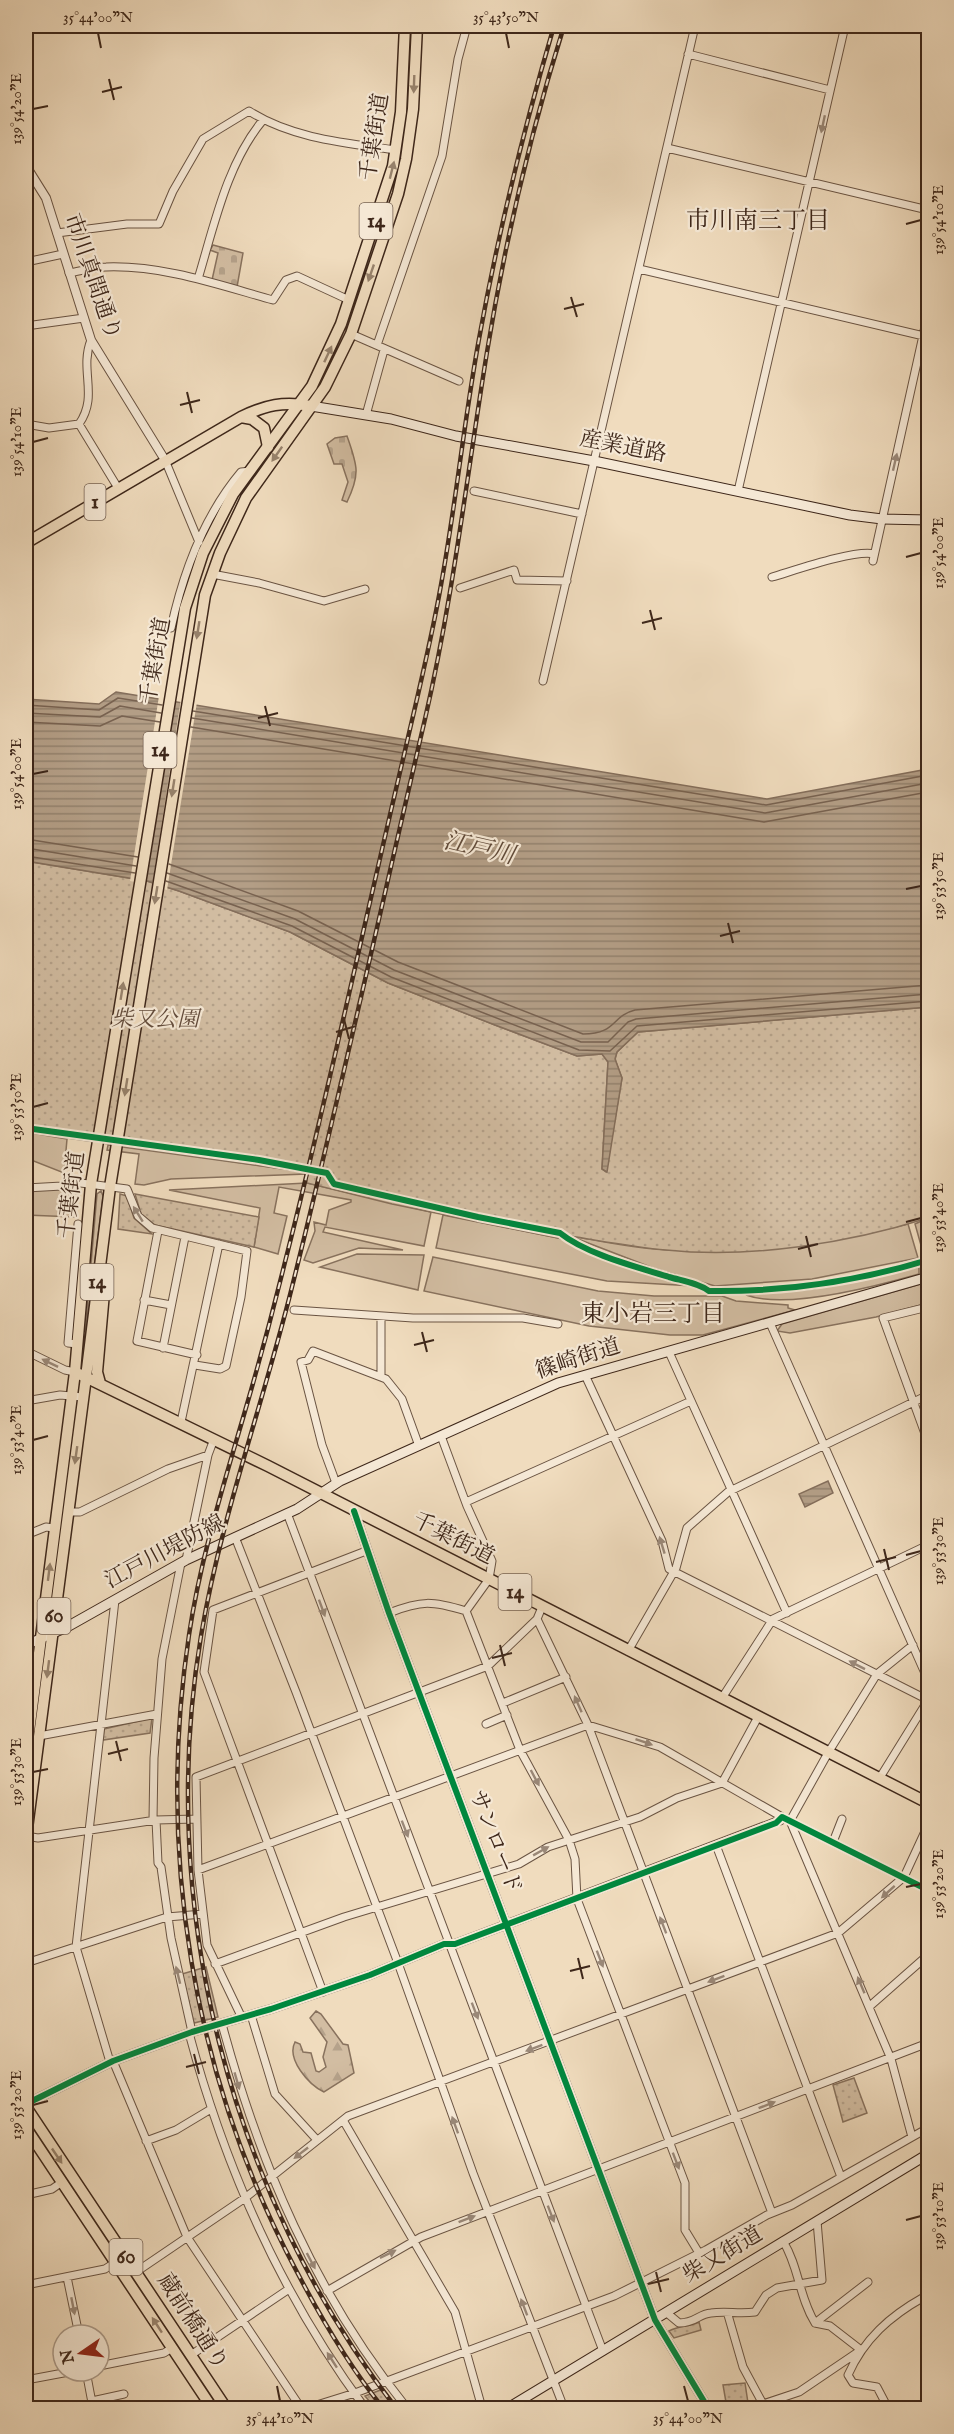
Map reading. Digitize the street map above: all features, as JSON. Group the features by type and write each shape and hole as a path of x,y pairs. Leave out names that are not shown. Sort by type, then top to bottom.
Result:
{"main road":[{"name":"千葉街道","path":"405,26 402,103 396,150 386,190 350,300 325,360 299,404 233,494 196,571 185,608 91,1184 75,1372 181,1422 928,1803"},
{"name":"千葉街道","path":"86,1377 104,1223 200,618 212,574 246,498 329,380 351,334 398,194 406,159 413,109 417,26"},
{"name":"1","path":"26,541 241,417 272,404 311,406"},
{"name":"産業道路","path":"311,406 366,415 456,436 594,461 882,519 928,520"},
{"path":"241,417 252,419 264,428 268,447"},
{"path":"100,1383 98,1372 107,1256 104,1223"},
{"name":"篠崎街道","path":"321,1493 336,1483 558,1383 928,1277"},
{"name":"60","path":"26,1755 75,1372"},
{"name":"60","path":"26,1836 86,1377"},
{"name":"江戸川堤防線","path":"26,1645 52,1634 183,1562 287,1513 321,1493"},
{"name":"蔵前橋通り","path":"26,2105 226,2409"},
{"name":"蔵前橋通り","path":"26,2128 211,2408"},
{"name":"柴又街道","path":"508,2409 928,2154"}],"street":[{"path":"377,345 442,156 458,59 467,26"},
{"path":"543,681 695,26"},
{"path":"738,491 845,26"},
{"path":"688,54 830,90"},
{"path":"57,233 127,224 159,224 173,191 203,139 249,111 263,120 323,140 396,150"},
{"path":"198,279 220,205 254,130 263,120"},
{"path":"667,148 928,210"},
{"name":"市川真間通り","path":"26,166 46,198 91,340 165,460"},
{"path":"26,262 63,254"},
{"path":"69,273 104,267 148,269 198,279 273,300 286,280 297,276 350,300"},
{"path":"639,269 926,337"},
{"path":"772,577 868,552 873,558 926,337 928,313"},
{"path":"26,326 84,318"},
{"path":"351,334 459,381"},
{"path":"79,424 90,404 86,352 91,340"},
{"path":"366,415 384,350"},
{"path":"26,424 49,428 79,424"},
{"path":"79,424 118,488"},
{"path":"165,460 199,542"},
{"path":"171,628 180,589 199,542 231,483 241,472 251,471"},
{"path":"474,491 582,514"},
{"path":"460,588 514,570 517,580 567,581"},
{"path":"212,574 259,583 324,601 365,589"},
{"path":"26,1188 62,1186 73,1182 127,1189 138,1216 158,1231 243,1249 247,1253 241,1297 226,1366 220,1370 195,1365"},
{"path":"77,1344 68,1343 78,1224"},
{"path":"158,1231 138,1341 197,1355"},
{"path":"163,1348 185,1237"},
{"path":"181,1422 219,1244"},
{"path":"144,1300 171,1305"},
{"path":"928,1307 883,1318 928,1442"},
{"path":"294,1310 381,1317 523,1318 558,1324"},
{"path":"381,1317 381,1377"},
{"path":"770,1323 928,1680"},
{"path":"26,1351 75,1372"},
{"path":"336,1483 322,1445 301,1362 308,1360 313,1351 381,1377 402,1399 419,1446"},
{"path":"669,1352 787,1612"},
{"path":"585,1375 662,1541 669,1569 928,1700 879,1779"},
{"path":"26,1401 60,1395 84,1397"},
{"path":"628,1651 674,1572 687,1528 733,1489 928,1395"},
{"path":"465,1502 691,1401"},
{"path":"441,1436 465,1502 492,1561 489,1579 466,1611"},
{"path":"214,1439 208,1455 162,1659 157,1714 155,1820 158,1863 161,1867 167,1917 191,2033 211,2109 245,2198 289,2289 365,2409"},
{"path":"68,1512 80,1512 168,1468 208,1455"},
{"name":"サンロード","path":"354,1511 389,1613 655,2320 708,2409"},
{"path":"287,1513 361,1715 603,2351"},
{"path":"26,1535 46,1527 54,1528"},
{"path":"235,1537 343,1816 487,2211 564,2409"},
{"path":"722,1698 771,1621 928,1545"},
{"path":"323,1992 204,1672 213,1610 366,1551"},
{"path":"115,1600 76,1947 112,2061 187,2237 301,2409"},
{"path":"389,1613 416,1603 442,1603 466,1611 520,1750 569,1840 575,1858 577,1899 685,2183 685,2230 699,2253"},
{"path":"317,2140 275,2094 246,2016 215,1964 207,1945 198,1870 196,1777 488,1666 537,1619 542,1607"},
{"path":"537,1619 588,1725 772,2213"},
{"path":"26,2105 112,2061 191,2033 323,1992 444,1944 449,1945 577,1899 787,1820 876,1674 913,1645"},
{"path":"503,1703 566,1677"},
{"path":"39,1736 157,1714"},
{"path":"486,1724 507,1716"},
{"path":"215,1964 302,1932 519,1864 548,1847 624,1822 677,1798 722,1783 758,1717"},
{"path":"198,1870 450,1774 588,1725 660,1747 787,1820 928,1890"},
{"path":"26,1836 38,1838 155,1820 196,1819"},
{"path":"833,1842 842,1819"},
{"path":"787,1820 891,2058 912,2137"},
{"path":"136,2272 245,2198 343,2120 838,1933 904,1877 928,1825"},
{"path":"716,1845 841,2177"},
{"path":"26,1963 167,1917 203,1914"},
{"path":"870,2006 928,1955"},
{"path":"222,2024 238,2085 271,2176 290,2220 327,2291 386,2382 407,2409"},
{"path":"327,2291 378,2259 487,2211 928,2043"},
{"path":"146,2142 176,2130 211,2109"},
{"path":"343,2120 455,2312 482,2409"},
{"path":"307,2409 386,2382 614,2296 772,2213 792,2205 928,2128"},
{"path":"26,2194 52,2189 62,2182"},
{"path":"667,2313 679,2323 694,2322 705,2314 714,2312 728,2314 755,2312 766,2295 777,2288 822,2280 817,2221"},
{"path":"783,2241 792,2256 804,2304 815,2323 830,2326 861,2350"},
{"path":"26,2285 105,2269 116,2262"},
{"path":"67,2277 77,2323"},
{"path":"815,2323 868,2282"},
{"path":"191,2355 289,2289"},
{"path":"746,2409 763,2406 799,2392 861,2350 881,2327 924,2297"},
{"path":"728,2314 743,2367 763,2406"},
{"path":"111,2364 164,2353 172,2348"},
{"path":"861,2350 849,2378 853,2383 877,2387 888,2409"},
{"path":"26,2380 51,2375"},
{"path":"88,2383 92,2405 124,2394"}],"green space":[{"path":"213,245 243,253 237,287 212,280 218,253 210,250"},
{"path":"347,436 353,454 356,476 347,502 342,500 348,482 342,464 334,464 327,444 335,438"},
{"name":"柴又公園","path":"26,861 147,881 179,891 290,932 388,983 495,1025 577,1056 602,1054 608,1062 602,1169 606,1172 622,1078 615,1059 617,1052 638,1032 928,1007 928,1218 866,1235 799,1247 731,1252 666,1250 570,1236 563,1239 392,1204 307,1183 305,1172 26,1132"},
{"path":"26,1132 67,1139 64,1173 26,1158"},
{"path":"108,1145 305,1172 306,1174 171,1179 144,1185 135,1184 139,1154 107,1150"},
{"path":"307,1183 431,1212 424,1246 325,1227 323,1232 403,1250 359,1248 313,1263 304,1260 315,1231 314,1222 326,1225 329,1210 351,1202 351,1200 279,1187 274,1213 287,1216 278,1254 254,1247 260,1208 169,1190"},
{"path":"70,1187 79,1189 75,1217 26,1215 26,1191"},
{"path":"101,1191 103,1196 84,1346 97,1194"},
{"path":"120,1194 127,1196 134,1218 152,1234 118,1229"},
{"path":"135,1194 259,1217 254,1247 155,1225 141,1214"},
{"path":"443,1215 563,1239 613,1261 694,1286 607,1281 436,1248"},
{"path":"928,1218 928,1255 924,1256 915,1224"},
{"path":"908,1224 918,1258 812,1279 715,1286 653,1268 570,1236 658,1249 729,1250 821,1241"},
{"path":"357,1254 424,1255 418,1290 320,1267"},
{"path":"433,1257 598,1291 654,1296 722,1296 736,1301 788,1305 788,1308 795,1310 703,1335 670,1335 589,1326 424,1291"},
{"path":"919,1267 919,1274 832,1295 784,1300 746,1295 813,1289"},
{"path":"924,1283 928,1303 876,1317 790,1333 777,1331 782,1324"},
{"path":"152,1718 150,1733 103,1740 104,1729"},
{"path":"206,1967 218,2017 194,2023 182,1974"},
{"path":"316,2011 321,2014 343,2044 348,2045 354,2073 324,2092 312,2084 300,2071 293,2049 295,2042 300,2044 303,2052 311,2053 316,2071 319,2072 326,2067 323,2057 327,2042 310,2018"},
{"path":"854,2078 867,2113 843,2122 833,2085"},
{"path":"699,2322 701,2330 674,2338 669,2331 692,2325"},
{"path":"745,2383 748,2403 727,2408 723,2385"},
{"path":"383,2389 395,2405 390,2408 375,2408 365,2396"}],"water":[{"name":"江戸川","path":"116,692 767,799 928,769 928,1007 638,1032 617,1052 615,1059 622,1078 607,1172 602,1169 608,1062 602,1054 577,1056 495,1025 388,983 290,932 179,891 147,881 26,861 26,699 99,704"},
{"path":"828,1481 833,1493 805,1507 799,1494"}],"pier":[{"path":"159,696 174,698 145,884 130,881"},
{"path":"181,699 197,702 167,890 152,886"}],"railway":[{"path":"383,2408 347,2359 326,2325 261,2198 232,2121 208,2042 192,1963 181,1881 177,1799 180,1717 189,1635 205,1553 265,1341 301,1199 428,649 446,554 486,300 512,181 554,26"},
{"path":"396,2408 338,2324 289,2234 249,2140 219,2042 199,1942 189,1840 190,1738 201,1636 209,1592 231,1504 292,1287 425,719 452,582 502,269 530,146 564,26"}],"cycle path":[{"path":"26,1128 259,1160 327,1173 334,1184 560,1233 597,1254 695,1284 709,1291 764,1290 820,1284 875,1274 928,1260"},
{"path":"354,1511 389,1613 655,2320 708,2408"},
{"path":"26,2104 113,2061 192,2032 271,2009 370,1975 444,1944 455,1944 776,1823 782,1817 928,1890"}],"district":[{"name":"市川南三丁目","path":"758,221"},
{"name":"東小岩三丁目","path":"653,1314"}]}
